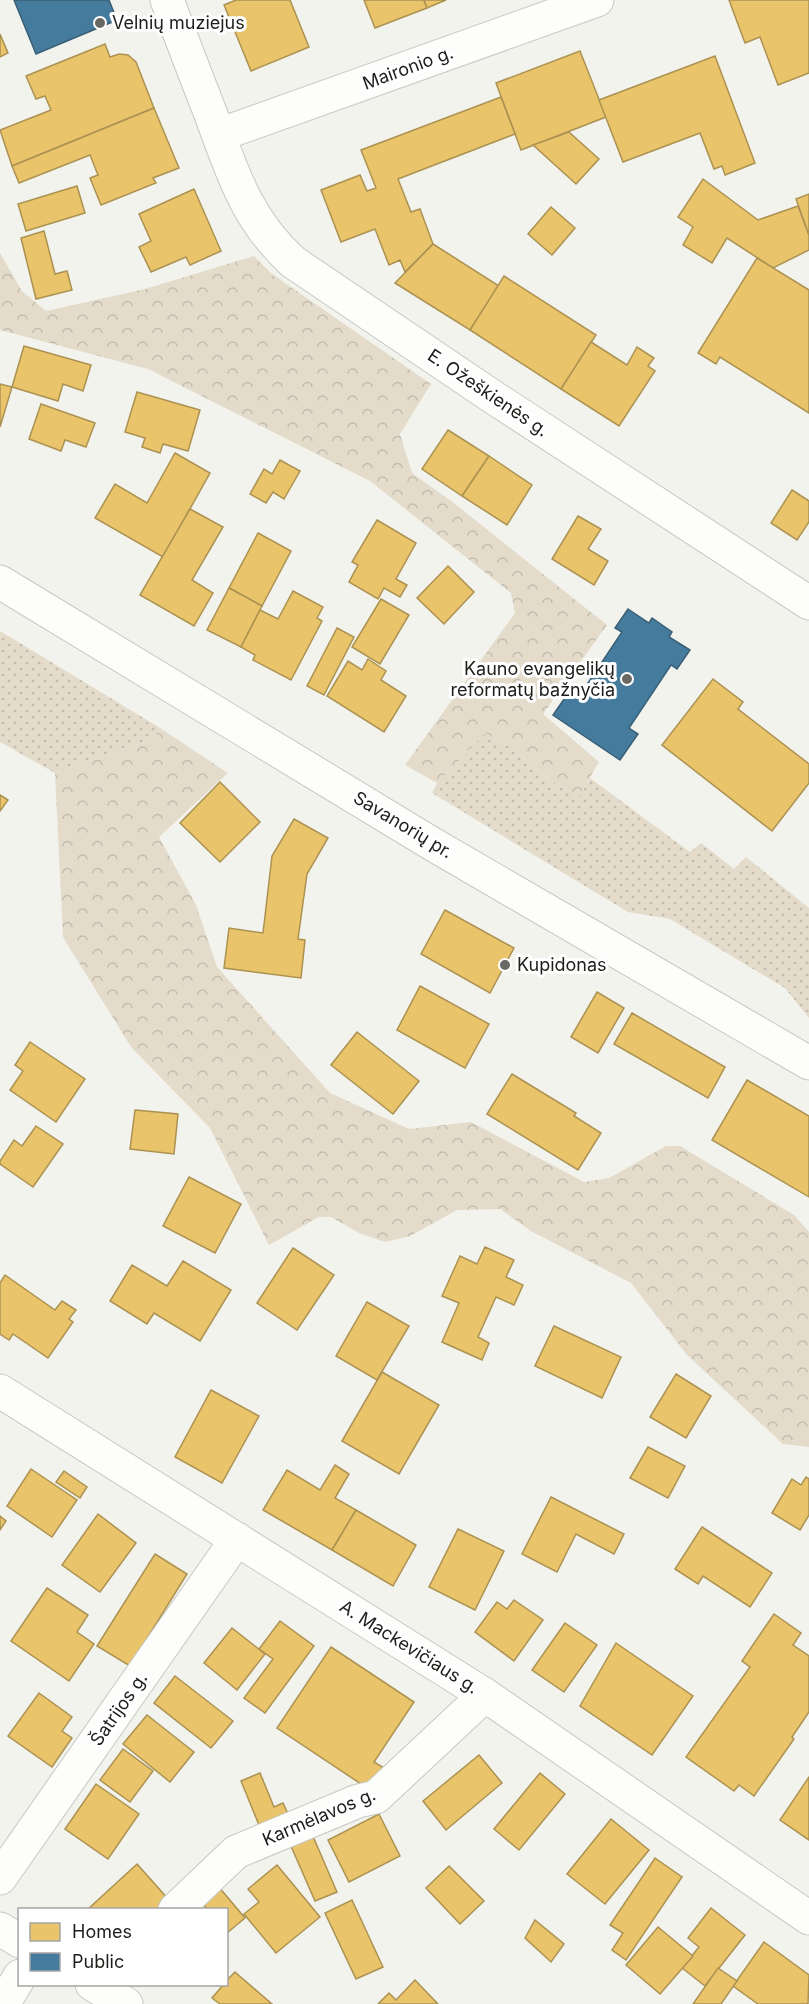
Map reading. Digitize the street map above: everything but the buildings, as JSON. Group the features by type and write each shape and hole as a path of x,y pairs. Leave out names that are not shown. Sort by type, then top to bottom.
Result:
{"street":[{"name":"E. Ožeškienės g.","path":"167,0 239,187 254,217 274,244 293,262 492,397 809,603"},
{"name":"Maironio g.","path":"219,135 597,0"},
{"name":"Savanorių pr.","path":"0,582 434,845 809,1063"},
{"name":"A. Mackevičiaus g.","path":"0,1391 485,1695 809,1918"},
{"name":"Šatrijos g.","path":"0,1878 237,1539"},
{"name":"Karmėlavos g.","path":"177,1908 236,1852 358,1801 376,1797 485,1695"},
{"path":"0,1929 18,1940"},
{"path":"3,2004 18,1979"}],"green space":[{"path":"0,253 22,291 46,311 145,289 254,256 272,274 431,384 400,434 412,473 455,504 607,625 543,714 599,762 579,796 551,781 510,747 485,733 437,783 405,765 515,613 511,593 370,481 148,369 0,330"},
{"path":"0,631 160,728 153,739 55,773 0,742"},
{"path":"160,728 228,773 159,837 196,905 217,967 330,1093 409,1129 471,1122 584,1182 609,1178 666,1146 680,1146 794,1215 809,1232 809,1447 783,1444 687,1355 631,1283 531,1231 500,1209 457,1210 410,1236 385,1242 359,1233 331,1217 319,1217 269,1245 210,1128 131,1047 63,937 55,773 153,739"},
{"path":"485,733 510,747 551,781 579,796 590,778 690,852 701,843 734,869 746,857 809,908 809,1018 785,988 670,919 628,912 432,793 437,783"}],"place":[{"name":"Velnių muziejus","path":"100,23"},
{"name":"Kauno evangelikų reformatų bažnyčia","path":"627,679"},
{"name":"Kupidonas","path":"505,965"}]}
